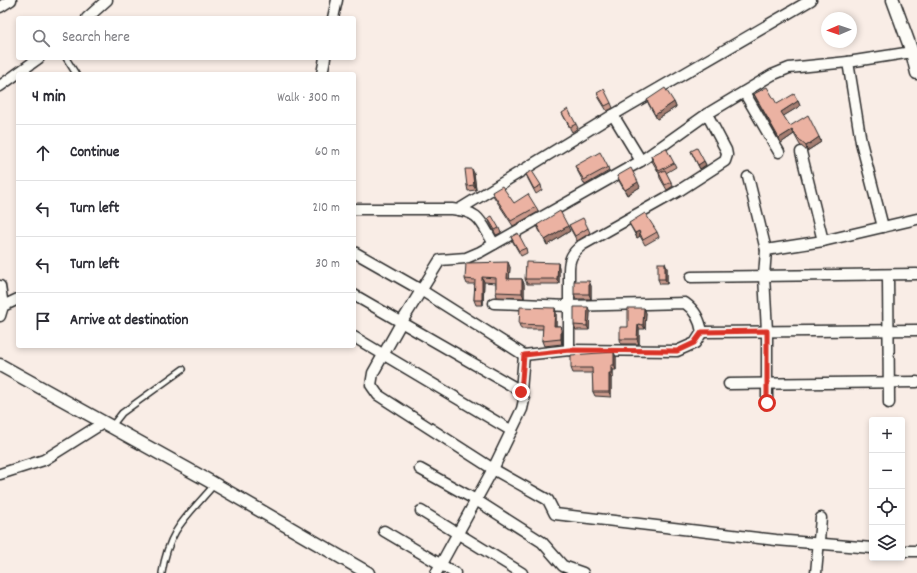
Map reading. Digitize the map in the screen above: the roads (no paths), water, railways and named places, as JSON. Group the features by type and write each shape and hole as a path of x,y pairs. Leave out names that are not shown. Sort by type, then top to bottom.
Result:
{"street":[{"path":"0,7 11,0"},
{"path":"89,16 107,0"},
{"path":"333,16 337,0"},
{"path":"458,210 613,115 811,0"},
{"path":"893,0 912,52 917,73"},
{"path":"869,548 820,544 555,514 548,500 493,469 373,391 371,380 382,355 440,260 466,258 494,244 641,161 707,114 772,75 789,68 848,62 912,52"},
{"path":"20,72 36,60"},
{"path":"322,72 325,60"},
{"path":"848,62 861,142 883,227"},
{"path":"0,86 16,75"},
{"path":"744,92 779,152"},
{"path":"569,350 569,260 575,250 680,190 725,161 727,155 726,150 707,114"},
{"path":"613,115 641,161"},
{"path":"801,152 823,240"},
{"path":"748,177 766,250 764,276 767,331 767,403"},
{"path":"356,209 468,211 476,215 494,244"},
{"path":"766,250 823,240 917,219"},
{"path":"356,253 421,290 524,355 569,350 677,351 694,343 702,332 701,324 692,308 685,303 568,306 494,303"},
{"path":"691,277 917,274"},
{"path":"888,275 889,403"},
{"path":"0,286 2,311"},
{"path":"356,296 521,392"},
{"path":"2,311 16,300"},
{"path":"702,332 917,330"},
{"path":"356,338 512,431"},
{"path":"439,569 459,534 512,431 524,400 521,392 524,355"},
{"path":"0,365 214,484 368,573"},
{"path":"729,384 917,382"},
{"path":"0,474 44,460 107,425"},
{"path":"420,469 476,500 542,542 563,566 583,573"},
{"path":"421,511 522,573"},
{"path":"816,573 820,544 821,518"},
{"path":"384,531 439,569 455,573"},
{"path":"905,551 917,551"}],"lane":[{"path":"67,60 75,72"},
{"path":"107,425 183,369"},
{"path":"162,573 165,556 170,542 184,517 214,484"}]}
